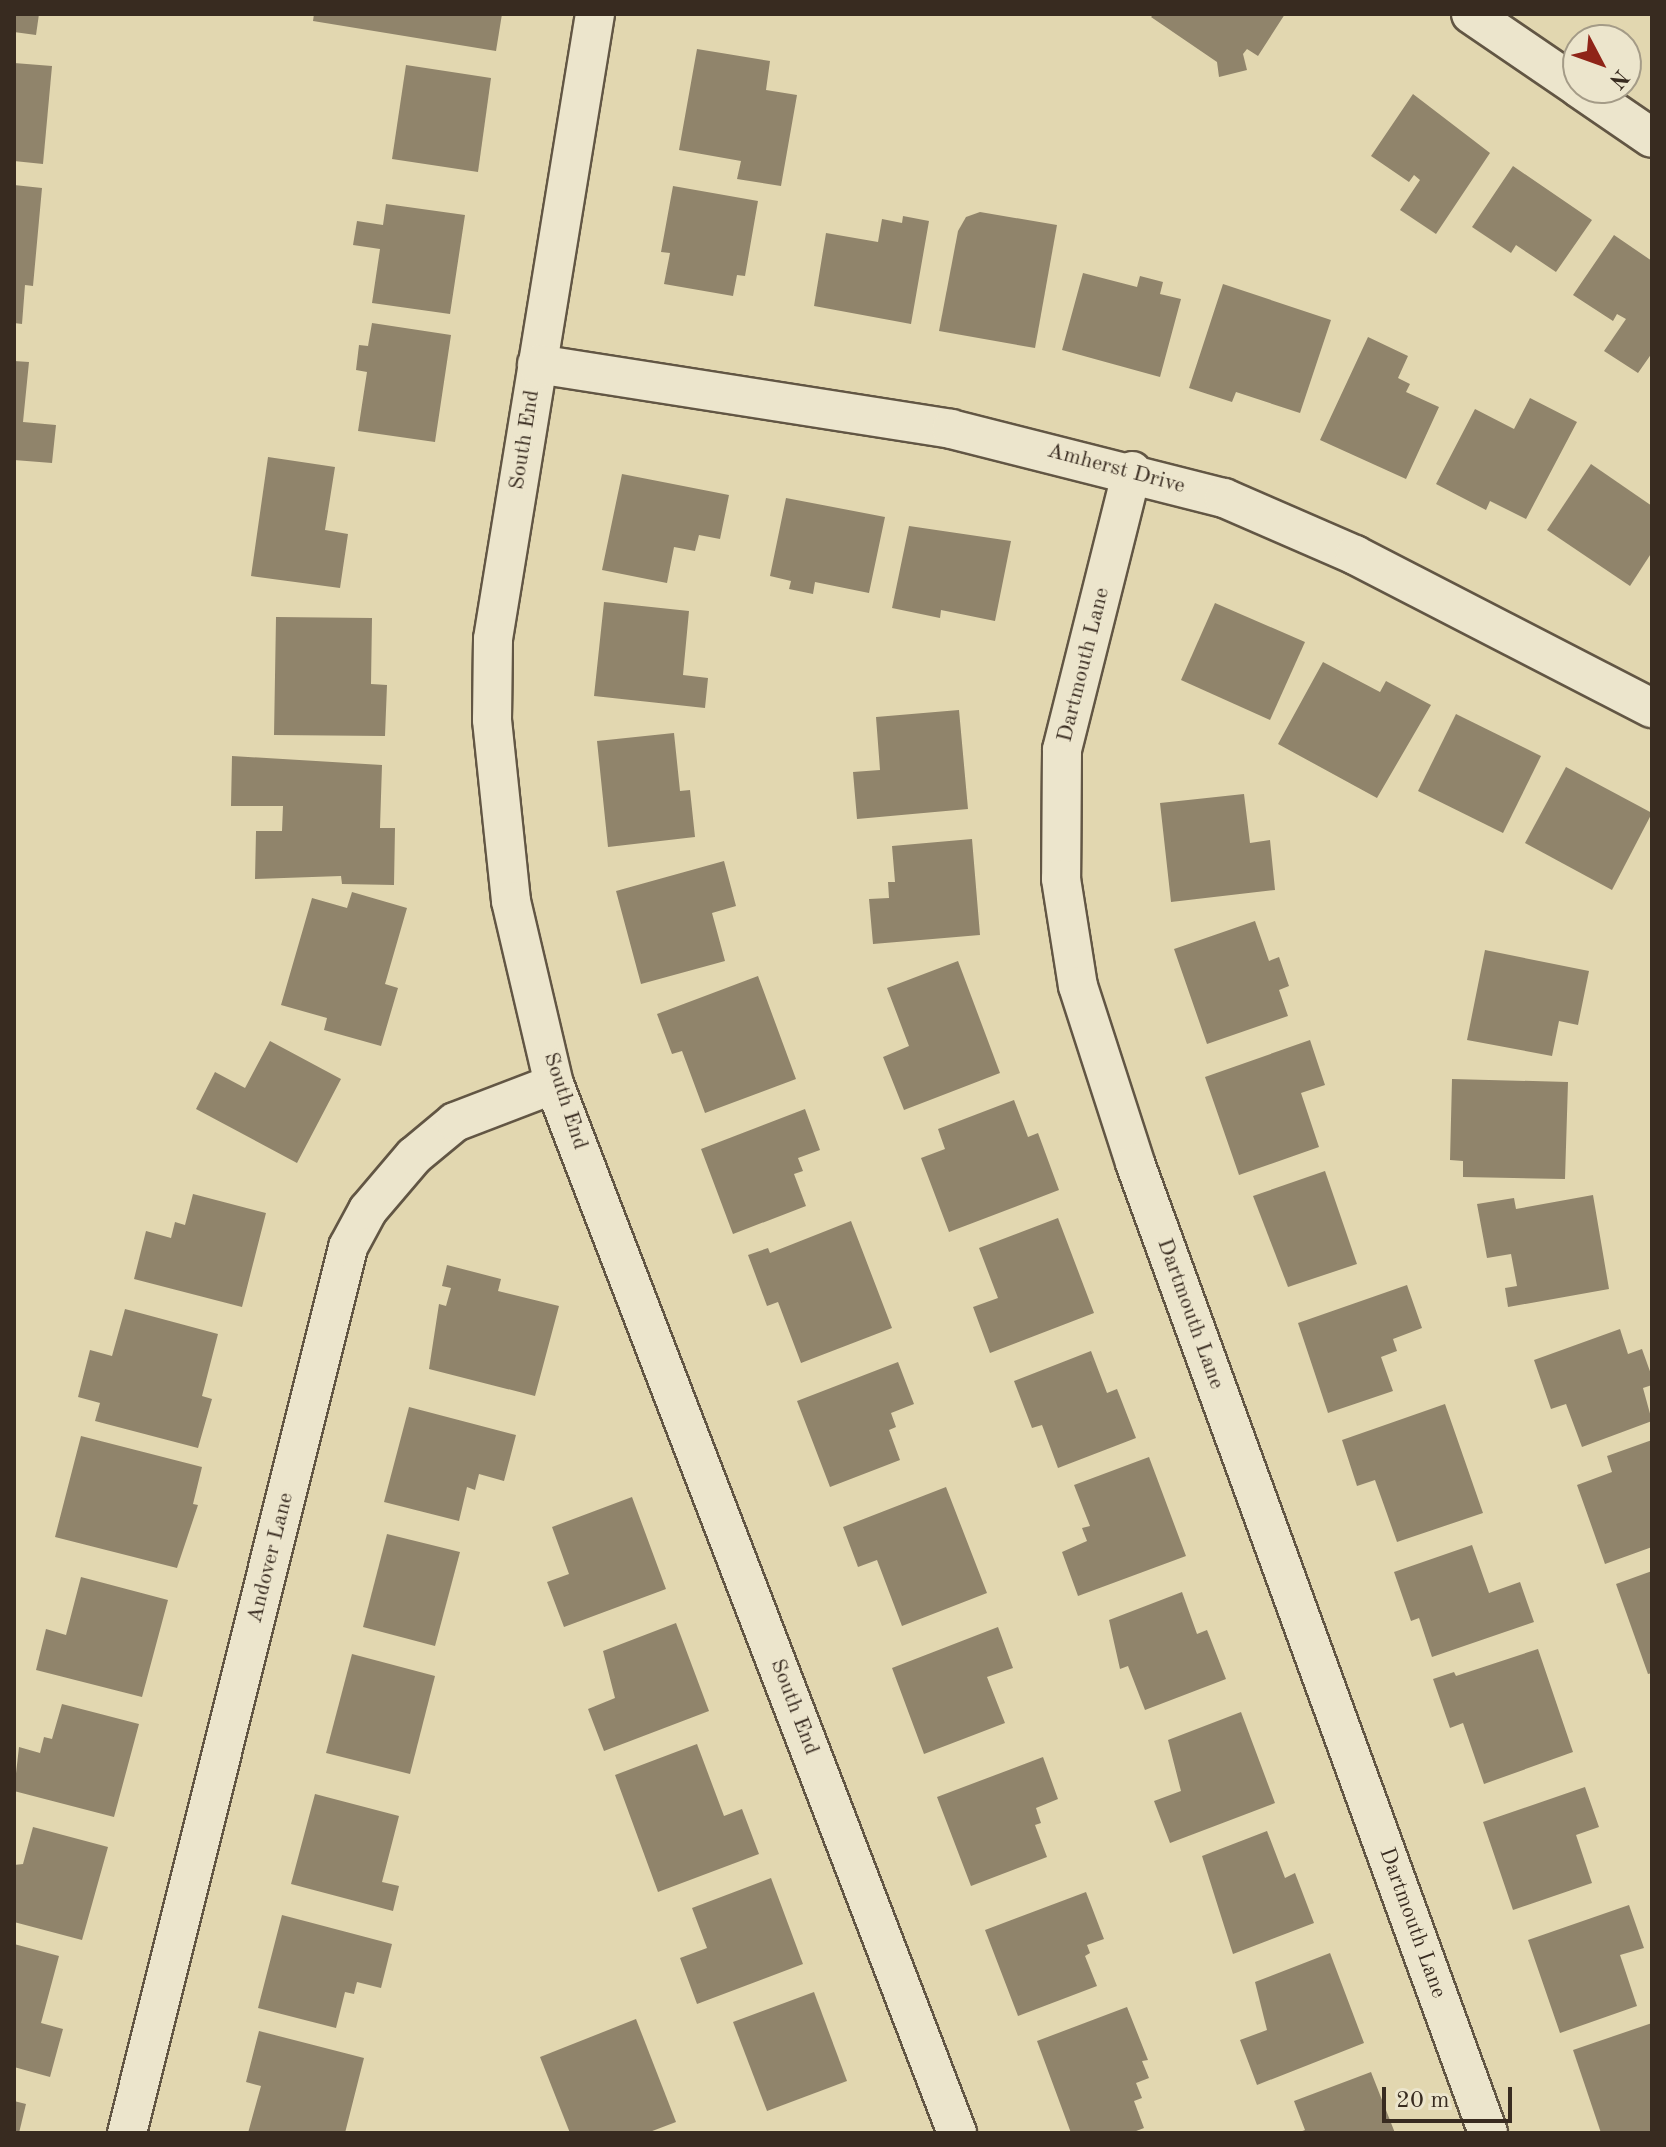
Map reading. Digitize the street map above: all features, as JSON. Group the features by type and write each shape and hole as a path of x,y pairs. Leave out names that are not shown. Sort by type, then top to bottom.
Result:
{"street":[{"name":"South End","path":"595,14 493,639 492,720 511,901 554,1084 957,2133"},
{"path":"1471,14 1562,76"},
{"path":"1602,104 1652,138"},
{"name":"Amherst Drive","path":"537,364 951,429 1132,471 1224,498 1355,555 1652,708"},
{"name":"Dartmouth Lane","path":"1132,471 1062,750 1061,879 1078,986 1135,1163 1488,2133"},
{"name":"Andover Lane","path":"127,2133 348,1247 368,1210 414,1156 455,1122 554,1084"}],"building":[{"path":"14,14 39,14 36,35 14,32"},
{"path":"314,14 502,14 496,51 313,21"},
{"path":"1154,14 1285,14 1258,56 1247,49 1243,54 1247,70 1219,77 1217,62 1151,17"},
{"path":"697,49 770,61 766,90 797,95 781,186 737,179 741,161 679,150"},
{"path":"14,63 52,66 43,164 14,161"},
{"path":"406,65 491,78 478,172 392,159"},
{"path":"1413,94 1490,153 1436,234 1400,210 1420,180 1414,175 1409,182 1371,156"},
{"path":"1513,166 1592,220 1556,272 1516,245 1511,253 1472,227"},
{"path":"14,185 42,188 33,286 25,285 22,324 14,323"},
{"path":"673,186 758,201 745,276 737,275 733,296 664,284 670,253 661,252"},
{"path":"386,204 465,215 450,314 372,303 380,249 353,245 357,221 383,225"},
{"path":"980,212 1057,225 1035,348 939,331 958,231 966,217"},
{"path":"903,216 929,221 911,324 814,306 826,233 878,242 882,219 902,223"},
{"path":"1614,235 1652,261 1652,353 1638,373 1604,351 1626,319 1617,314 1613,321 1573,295"},
{"path":"1083,273 1137,287 1140,276 1163,282 1160,294 1181,299 1160,377 1062,350"},
{"path":"1223,284 1331,320 1300,413 1236,392 1232,402 1189,388"},
{"path":"372,323 451,335 435,442 358,431 367,372 356,370 359,345 368,346"},
{"path":"1368,337 1408,356 1398,378 1410,384 1406,392 1439,407 1406,479 1320,440"},
{"path":"14,361 29,362 23,422 56,425 52,463 14,460"},
{"path":"1530,398 1577,422 1526,519 1490,501 1486,510 1436,484 1475,409 1514,429"},
{"path":"268,457 335,467 325,530 348,534 340,588 251,576"},
{"path":"1591,464 1652,506 1652,552 1630,586 1547,530"},
{"path":"622,474 729,495 720,539 699,535 695,551 674,547 667,583 602,570"},
{"path":"786,498 885,517 869,593 815,582 813,594 789,589 791,581 770,576"},
{"path":"909,526 1011,541 995,621 941,610 940,618 892,608"},
{"path":"604,602 689,611 683,675 708,678 705,708 594,696"},
{"path":"1215,603 1305,642 1270,720 1181,680"},
{"path":"276,617 372,618 371,684 387,685 385,736 274,735"},
{"path":"1323,662 1380,692 1386,681 1431,705 1377,798 1278,744"},
{"path":"959,710 968,809 857,819 853,772 880,770 876,717"},
{"path":"1456,714 1541,756 1503,833 1418,791"},
{"path":"674,733 680,791 690,790 695,837 608,847 597,741"},
{"path":"232,756 382,765 380,828 395,828 394,885 342,884 341,876 255,879 256,831 282,831 283,806 231,806"},
{"path":"1566,767 1652,813 1612,890 1525,843"},
{"path":"1244,794 1250,843 1270,840 1275,890 1171,902 1160,803"},
{"path":"972,839 980,935 873,944 869,899 889,898 888,882 895,882 892,846"},
{"path":"724,861 736,906 712,913 725,961 641,984 616,891"},
{"path":"352,892 407,908 385,984 398,988 381,1046 324,1030 327,1018 281,1005 312,898 347,908"},
{"path":"1255,921 1269,961 1279,957 1289,986 1279,990 1288,1016 1207,1044 1174,949"},
{"path":"1485,950 1589,971 1578,1025 1559,1021 1552,1056 1467,1040"},
{"path":"958,961 1000,1073 904,1110 883,1057 909,1046 887,988"},
{"path":"758,976 796,1079 705,1113 682,1051 672,1054 657,1014"},
{"path":"1310,1040 1325,1085 1301,1093 1319,1147 1239,1175 1205,1077"},
{"path":"270,1041 341,1079 297,1163 196,1109 215,1072 245,1088"},
{"path":"1452,1079 1568,1082 1565,1179 1463,1177 1463,1161 1450,1160"},
{"path":"1014,1100 1028,1137 1038,1133 1059,1190 949,1232 921,1158 945,1149 938,1129"},
{"path":"805,1109 820,1150 798,1158 803,1171 794,1174 806,1206 733,1234 701,1149"},
{"path":"1325,1171 1357,1264 1288,1287 1253,1196"},
{"path":"193,1194 266,1213 242,1307 134,1279 146,1231 171,1238 175,1222 185,1225"},
{"path":"1593,1195 1609,1289 1508,1307 1505,1288 1517,1286 1511,1254 1487,1258 1477,1204 1514,1198 1516,1209"},
{"path":"1058,1218 1094,1313 990,1353 973,1307 998,1298 979,1248"},
{"path":"851,1221 892,1328 801,1363 778,1302 767,1306 748,1255 768,1248 770,1253"},
{"path":"447,1265 501,1279 498,1291 559,1306 535,1396 429,1369 439,1304 446,1306 451,1288 442,1286"},
{"path":"1407,1285 1422,1328 1393,1339 1397,1351 1381,1357 1393,1391 1328,1413 1298,1323"},
{"path":"125,1309 218,1334 202,1396 212,1399 198,1448 95,1421 100,1403 78,1397 90,1350 112,1356"},
{"path":"1620,1329 1628,1354 1642,1349 1652,1377 1652,1385 1643,1388 1652,1421 1582,1447 1566,1404 1551,1409 1534,1360"},
{"path":"1091,1351 1107,1393 1117,1389 1136,1438 1058,1468 1042,1425 1032,1428 1014,1381"},
{"path":"898,1362 914,1404 891,1413 896,1427 889,1430 900,1460 830,1487 797,1401"},
{"path":"1445,1404 1483,1513 1397,1542 1375,1480 1357,1486 1342,1440"},
{"path":"409,1407 516,1435 504,1481 479,1474 475,1490 467,1487 459,1521 384,1502"},
{"path":"81,1436 202,1467 193,1504 198,1505 177,1568 55,1537"},
{"path":"1652,1440 1652,1547 1605,1564 1577,1485 1612,1472 1607,1456"},
{"path":"1149,1457 1186,1556 1078,1596 1062,1552 1087,1541 1082,1528 1090,1526 1074,1485"},
{"path":"946,1487 987,1593 902,1626 877,1560 858,1567 843,1527"},
{"path":"632,1497 666,1589 564,1627 547,1582 569,1574 552,1527"},
{"path":"387,1534 460,1552 435,1646 363,1627"},
{"path":"1472,1545 1489,1593 1520,1582 1534,1622 1432,1657 1419,1618 1411,1621 1394,1572"},
{"path":"1652,1571 1652,1673 1648,1674 1616,1584"},
{"path":"81,1577 168,1600 142,1697 36,1670 46,1629 66,1635"},
{"path":"1182,1592 1197,1634 1207,1630 1226,1679 1145,1710 1128,1666 1120,1669 1109,1620"},
{"path":"676,1623 709,1711 604,1751 588,1709 615,1698 603,1651"},
{"path":"998,1627 1013,1668 987,1677 1005,1723 924,1754 892,1668"},
{"path":"1538,1649 1573,1752 1484,1784 1463,1723 1450,1728 1433,1679 1454,1672 1456,1676"},
{"path":"352,1654 435,1676 410,1774 326,1753"},
{"path":"62,1704 139,1724 114,1817 14,1791 19,1747 40,1753 44,1737 52,1739"},
{"path":"1241,1712 1275,1803 1170,1843 1154,1801 1181,1791 1168,1740"},
{"path":"697,1744 724,1816 742,1809 759,1854 658,1892 615,1775"},
{"path":"1043,1757 1058,1799 1036,1808 1041,1823 1035,1825 1047,1857 971,1886 937,1797"},
{"path":"1585,1787 1599,1827 1576,1835 1592,1883 1513,1910 1483,1822"},
{"path":"315,1794 399,1816 382,1882 399,1886 393,1911 291,1884"},
{"path":"33,1827 108,1847 82,1940 14,1922 14,1865 23,1864"},
{"path":"1267,1831 1285,1878 1295,1873 1314,1923 1233,1954 1202,1856"},
{"path":"771,1878 803,1964 697,2004 680,1958 707,1948 692,1908"},
{"path":"1086,1892 1104,1939 1087,1945 1090,1953 1085,1956 1097,1986 1018,2016 985,1930"},
{"path":"1629,1905 1644,1948 1620,1955 1637,2006 1560,2033 1528,1940"},
{"path":"282,1915 392,1944 381,1988 357,1982 354,1994 345,1992 336,2028 258,2008"},
{"path":"14,1944 59,1956 41,2023 63,2029 50,2077 14,2067"},
{"path":"1330,1953 1364,2043 1257,2085 1240,2040 1267,2030 1255,1982"},
{"path":"814,1992 847,2081 767,2111 733,2022"},
{"path":"1127,2007 1148,2060 1142,2061 1149,2078 1136,2083 1142,2098 1134,2101 1144,2128 1131,2133 1071,2133 1037,2041"},
{"path":"636,2019 676,2122 647,2133 570,2133 540,2057"},
{"path":"1652,2023 1652,2133 1601,2133 1573,2050"},
{"path":"259,2031 364,2058 345,2133 248,2133 261,2086 246,2082"},
{"path":"1371,2072 1395,2133 1297,2133 1305,2130 1294,2101"},
{"path":"14,2101 26,2104 19,2133 14,2133"}]}
